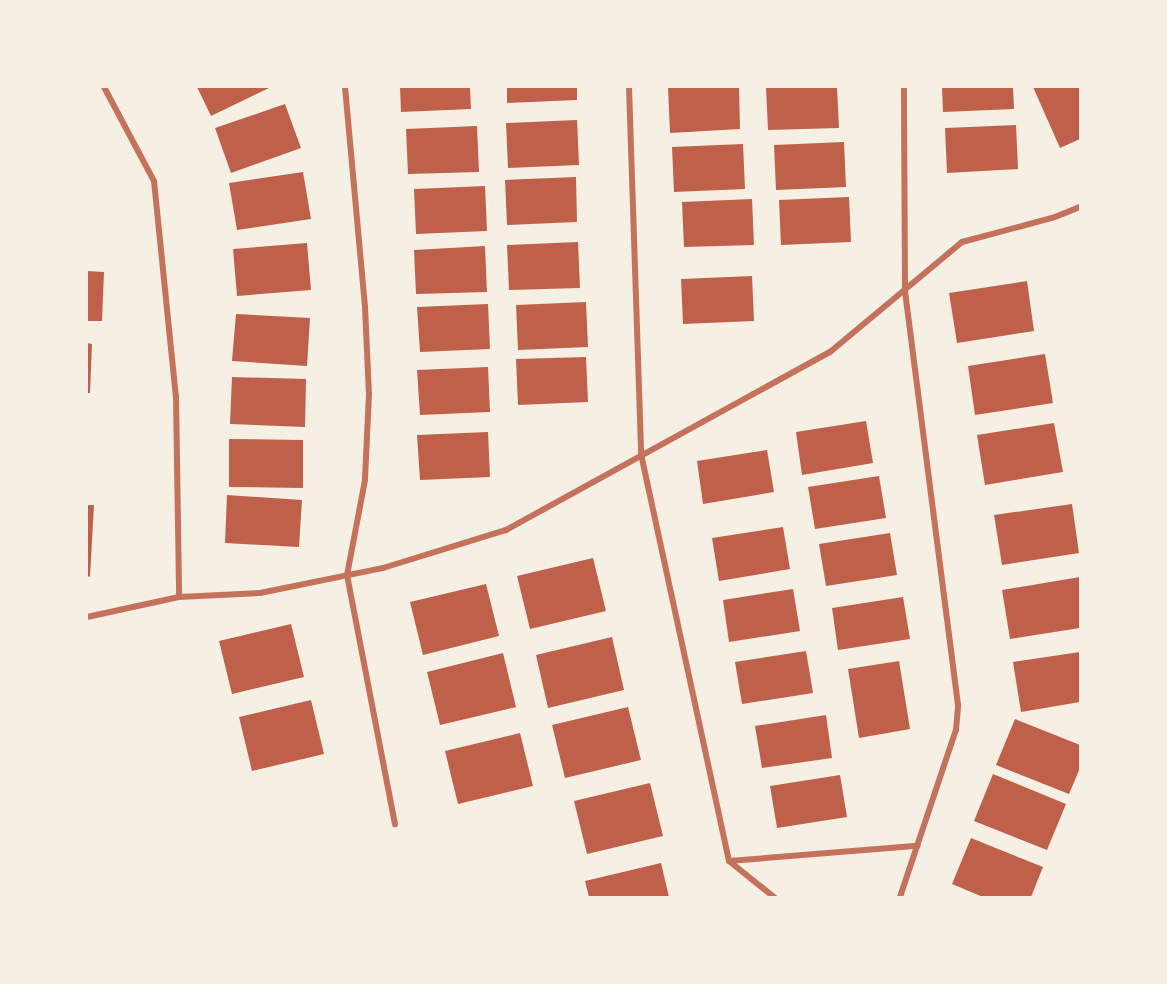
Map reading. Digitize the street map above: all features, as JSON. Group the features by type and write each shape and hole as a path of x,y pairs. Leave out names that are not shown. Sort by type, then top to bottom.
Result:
{"street":[{"path":"104,87 154,181 176,397 179,597"},
{"path":"345,87 365,307 369,394 365,480 347,575 395,824"},
{"path":"629,87 641,454 729,861 774,897"},
{"path":"900,897 956,730 958,705 905,289 904,87"},
{"path":"87,617 179,597 260,593 347,575 383,567 506,530 830,352 962,242 1055,217 1080,207"},
{"path":"729,861 916,846"}],"building":[{"path":"197,87 271,87 211,116"},
{"path":"400,87 470,87 471,109 401,112"},
{"path":"507,87 577,87 577,100 507,103"},
{"path":"668,87 739,87 740,129 670,133"},
{"path":"766,87 837,87 839,128 768,130"},
{"path":"942,87 1013,87 1014,109 943,112"},
{"path":"1033,87 1079,87 1080,139 1060,148"},
{"path":"285,104 301,148 231,173 215,128"},
{"path":"577,120 579,165 508,168 506,123"},
{"path":"1016,125 1018,169 947,173 945,128"},
{"path":"477,126 479,172 408,174 406,129"},
{"path":"844,142 846,187 776,190 774,145"},
{"path":"743,144 745,189 674,192 672,147"},
{"path":"303,172 311,219 237,230 229,183"},
{"path":"576,177 577,222 507,225 505,180"},
{"path":"485,186 487,231 416,234 414,189"},
{"path":"849,197 851,242 781,245 779,200"},
{"path":"752,199 754,245 684,247 682,202"},
{"path":"578,242 580,288 509,290 507,245"},
{"path":"307,243 311,290 237,296 233,249"},
{"path":"485,246 487,292 416,294 414,250"},
{"path":"87,271 104,272 102,321 87,321"},
{"path":"752,276 754,321 683,324 681,279"},
{"path":"1027,281 1034,331 957,343 949,293"},
{"path":"586,302 588,347 518,350 516,305"},
{"path":"488,304 490,349 420,352 417,307"},
{"path":"236,314 310,318 307,366 232,361"},
{"path":"87,343 92,344 90,393 87,393"},
{"path":"1045,354 1053,403 975,415 968,366"},
{"path":"586,357 588,402 518,405 516,359"},
{"path":"488,367 490,412 420,415 417,370"},
{"path":"232,377 306,379 305,427 230,424"},
{"path":"866,421 873,463 802,475 796,432"},
{"path":"1054,423 1063,472 985,485 977,435"},
{"path":"488,432 490,477 420,480 417,435"},
{"path":"229,439 303,440 303,488 229,487"},
{"path":"767,450 774,492 703,504 697,461"},
{"path":"879,476 886,518 815,529 808,487"},
{"path":"227,495 302,500 299,547 225,543"},
{"path":"1072,504 1079,553 1002,565 994,515"},
{"path":"87,505 94,505 90,577 87,576"},
{"path":"783,527 790,569 719,581 712,538"},
{"path":"890,533 897,575 826,586 819,544"},
{"path":"593,558 606,611 530,629 517,576"},
{"path":"1080,577 1080,628 1010,639 1002,590"},
{"path":"486,584 499,636 423,655 410,602"},
{"path":"793,589 800,631 729,642 723,600"},
{"path":"903,597 910,639 838,650 832,608"},
{"path":"291,624 304,677 232,694 219,641"},
{"path":"612,637 624,690 548,708 536,655"},
{"path":"806,651 813,693 742,704 735,662"},
{"path":"1080,652 1080,702 1021,712 1013,662"},
{"path":"503,653 516,707 440,725 427,672"},
{"path":"899,661 910,729 859,738 848,669"},
{"path":"311,700 324,754 252,771 239,717"},
{"path":"628,707 641,760 565,778 552,725"},
{"path":"826,715 832,758 762,768 755,726"},
{"path":"1015,719 1080,745 1080,768 1069,794 996,765"},
{"path":"520,733 533,786 458,804 445,751"},
{"path":"993,774 1066,804 1047,850 974,821"},
{"path":"840,775 847,817 777,828 770,786"},
{"path":"650,783 663,836 587,854 574,801"},
{"path":"971,838 1043,867 1031,897 983,897 952,884"},
{"path":"661,863 669,897 589,897 585,881"}]}
